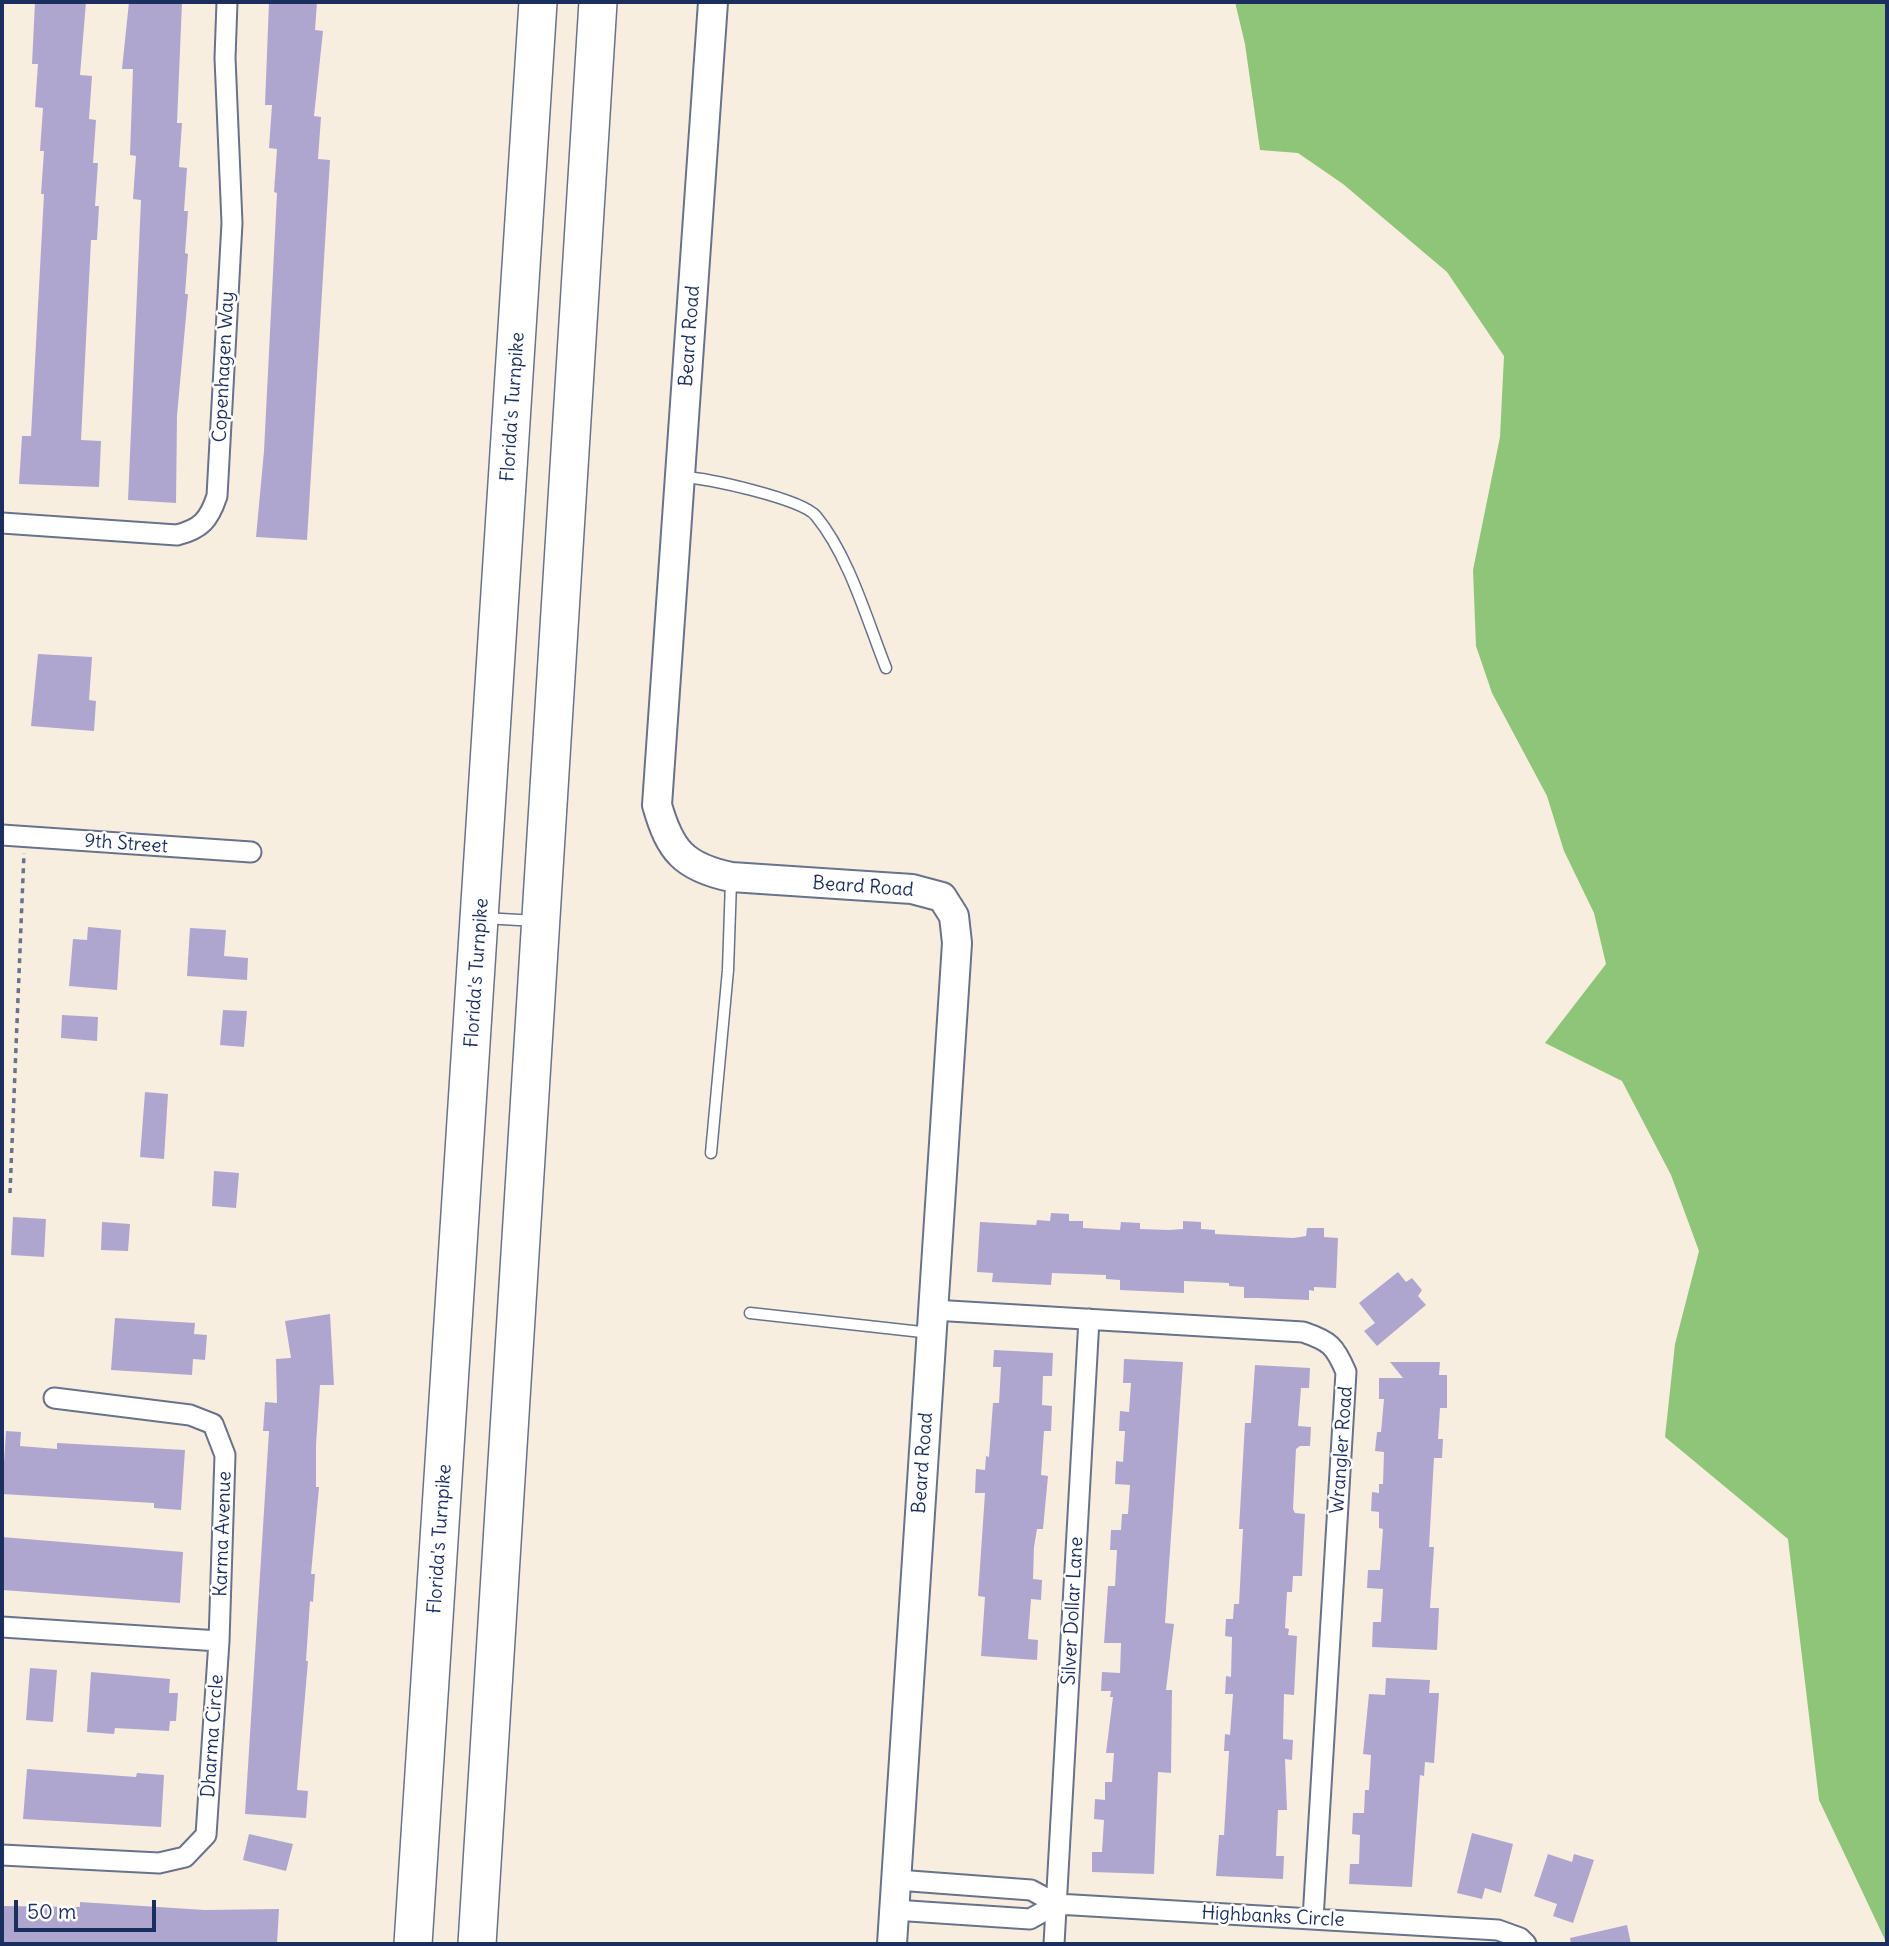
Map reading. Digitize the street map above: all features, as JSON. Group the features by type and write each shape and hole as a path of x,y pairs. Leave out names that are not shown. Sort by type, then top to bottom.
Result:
{"highway":[{"name":"Florida's Turnpike","path":"413,1944 538,2"},
{"path":"477,1944 598,2"}],"street":[{"name":"Copenhagen Way","path":"2,523 177,535 195,530 210,517 217,496 232,223 225,58 227,2"},
{"name":"Beard Road","path":"713,2 657,805 663,826 680,855 703,871 731,877 912,889 942,897 954,916 957,943 892,1944"},
{"name":"9th Street","path":"2,835 251,852"},
{"name":"Wrangler Road","path":"932,1322 1089,1319 1303,1332 1324,1339 1338,1351 1346,1372 1313,1919"},
{"name":"Silver Dollar Lane","path":"1057,1904 1089,1319"},
{"name":"Karma Avenue","path":"54,1398 190,1415 213,1423 225,1455 219,1641"},
{"path":"2,1627 219,1641"},
{"name":"Dharma Circle","path":"2,1855 159,1863 185,1857 206,1835 219,1641"},
{"path":"897,1880 1031,1890 1057,1904"},
{"path":"961,1914 964,1885"},
{"path":"894,1910 1030,1919 1057,1904"},
{"path":"1054,1944 1057,1904"},
{"name":"Highbanks Circle","path":"1057,1904 1499,1930 1520,1938 1526,1944"}],"lane":[{"path":"680,476 707,478 754,490 815,514 848,570 887,667"},
{"path":"712,1153 728,971 731,877"},
{"path":"480,917 542,921"},
{"path":"750,1313 932,1322"}],"path":[{"path":"10,1193 24,837"}],"green space":[{"path":"1235,2 1887,2 1887,1944 1819,1800 1788,1539 1665,1437 1675,1344 1699,1251 1671,1175 1622,1081 1545,1043 1606,964 1594,913 1564,851 1547,796 1492,693 1476,646 1473,570 1500,437 1504,356 1447,272 1343,184 1298,153 1260,150 1245,44"}],"building":[{"path":"35,2 86,2 80,75 92,76 89,119 96,120 93,163 98,163 95,206 99,206 97,240 91,240 81,440 101,441 99,487 19,484 22,436 31,436 44,194 41,194 44,151 40,151 43,108 35,107 38,64 32,64"},
{"path":"129,2 182,2 177,123 182,123 179,167 187,168 184,211 188,211 185,294 188,294 177,416 176,503 128,500 141,200 133,199 136,156 130,155 133,69 122,69"},
{"path":"269,2 317,2 315,30 323,31 314,116 321,117 318,159 330,160 307,540 256,537 264,451 277,193 274,192 277,149 269,148 272,105 265,105"},
{"path":"38,654 92,657 89,700 96,701 94,731 31,726"},
{"path":"88,927 121,930 117,990 69,986 73,939 87,940"},
{"path":"190,928 226,930 224,956 248,958 247,980 187,976"},
{"path":"223,1010 247,1011 244,1047 220,1045"},
{"path":"62,1015 98,1017 97,1041 61,1038"},
{"path":"145,1092 168,1094 164,1159 140,1157"},
{"path":"214,1171 239,1173 236,1208 212,1206"},
{"path":"1051,1213 1069,1214 1069,1221 1083,1221 1083,1228 1120,1230 1121,1222 1140,1223 1140,1229 1169,1230 1183,1229 1183,1221 1201,1222 1201,1229 1215,1230 1215,1234 1293,1238 1306,1236 1307,1228 1324,1228 1324,1237 1338,1238 1336,1288 1314,1287 1314,1291 1309,1290 1309,1300 1244,1298 1244,1287 1229,1286 1229,1283 1184,1281 1184,1293 1120,1290 1120,1280 1106,1279 1106,1275 1052,1273 1051,1285 992,1282 993,1273 977,1272 980,1222 1036,1225 1037,1220 1050,1221"},
{"path":"13,1217 46,1219 44,1257 11,1255"},
{"path":"102,1222 130,1224 128,1251 101,1250"},
{"path":"1398,1272 1406,1282 1412,1278 1422,1290 1418,1296 1426,1305 1377,1346 1364,1331 1375,1323 1359,1303"},
{"path":"330,1314 334,1385 320,1385 316,1445 316,1487 319,1487 311,1574 315,1574 313,1602 310,1601 308,1661 297,1790 308,1791 306,1818 245,1814 269,1431 263,1431 265,1402 277,1403 276,1359 291,1358 285,1321"},
{"path":"115,1318 195,1323 194,1334 207,1335 205,1360 193,1359 192,1375 111,1370"},
{"path":"994,1350 1053,1353 1052,1376 1043,1376 1042,1405 1052,1406 1051,1431 1044,1431 1041,1475 1048,1476 1043,1529 1037,1529 1034,1547 1033,1579 1042,1580 1041,1600 1031,1599 1028,1639 1038,1640 1037,1660 981,1656 985,1597 978,1596 985,1493 975,1493 976,1469 985,1470 986,1456 989,1457 993,1403 999,1403 1001,1367 993,1367"},
{"path":"1124,1359 1183,1362 1165,1623 1174,1624 1166,1690 1172,1690 1171,1773 1158,1772 1154,1874 1092,1872 1092,1852 1102,1852 1104,1820 1094,1819 1095,1799 1105,1800 1105,1782 1112,1782 1114,1753 1106,1753 1113,1697 1110,1697 1111,1691 1101,1691 1102,1672 1120,1673 1121,1643 1104,1643 1108,1586 1115,1586 1117,1550 1110,1550 1111,1530 1121,1530 1122,1514 1128,1514 1130,1485 1115,1484 1116,1461 1123,1462 1125,1431 1119,1431 1120,1411 1129,1412 1131,1383 1123,1383"},
{"path":"1390,1362 1440,1362 1439,1375 1447,1375 1447,1408 1440,1408 1438,1439 1443,1439 1442,1458 1434,1458 1429,1547 1434,1547 1430,1608 1439,1608 1437,1650 1372,1647 1373,1622 1381,1622 1383,1589 1367,1588 1368,1570 1380,1570 1383,1529 1379,1528 1379,1512 1371,1511 1372,1492 1379,1493 1379,1484 1383,1484 1384,1452 1375,1451 1377,1432 1381,1432 1384,1399 1379,1399 1379,1378 1403,1378"},
{"path":"1255,1365 1310,1368 1309,1388 1301,1388 1298,1426 1311,1427 1310,1446 1296,1449 1293,1509 1295,1513 1305,1514 1302,1576 1293,1576 1292,1592 1287,1592 1285,1628 1289,1629 1288,1635 1297,1636 1294,1695 1284,1694 1283,1739 1293,1740 1292,1760 1285,1759 1287,1810 1278,1810 1276,1856 1284,1856 1283,1879 1216,1876 1219,1835 1224,1835 1229,1751 1224,1751 1225,1734 1230,1735 1233,1694 1225,1694 1226,1676 1231,1677 1232,1637 1225,1636 1226,1619 1233,1619 1234,1604 1239,1604 1243,1529 1239,1529 1245,1423 1251,1423"},
{"path":"6,1431 21,1432 20,1446 57,1449 57,1443 185,1450 181,1510 154,1508 154,1503 2,1494"},
{"path":"2,1537 183,1552 180,1603 2,1590"},
{"path":"30,1668 57,1670 53,1722 26,1720"},
{"path":"91,1672 170,1679 169,1693 178,1693 176,1721 170,1721 169,1731 115,1728 114,1734 87,1732"},
{"path":"1386,1678 1430,1680 1429,1693 1439,1693 1434,1763 1425,1762 1424,1776 1420,1775 1412,1887 1349,1884 1350,1864 1359,1864 1360,1835 1352,1834 1353,1813 1364,1813 1365,1790 1369,1790 1371,1755 1363,1754 1369,1694 1385,1695"},
{"path":"27,1769 136,1777 137,1773 164,1775 161,1827 23,1819"},
{"path":"1472,1833 1513,1844 1501,1893 1485,1888 1482,1899 1457,1893"},
{"path":"249,1834 293,1844 286,1871 243,1860"},
{"path":"1548,1854 1572,1862 1574,1854 1594,1860 1573,1923 1553,1916 1557,1904 1534,1896"},
{"path":"80,1902 205,1910 279,1909 277,1944 2,1944 2,1906 80,1907"},
{"path":"1627,1925 1631,1944 1571,1944 1570,1938"}]}
